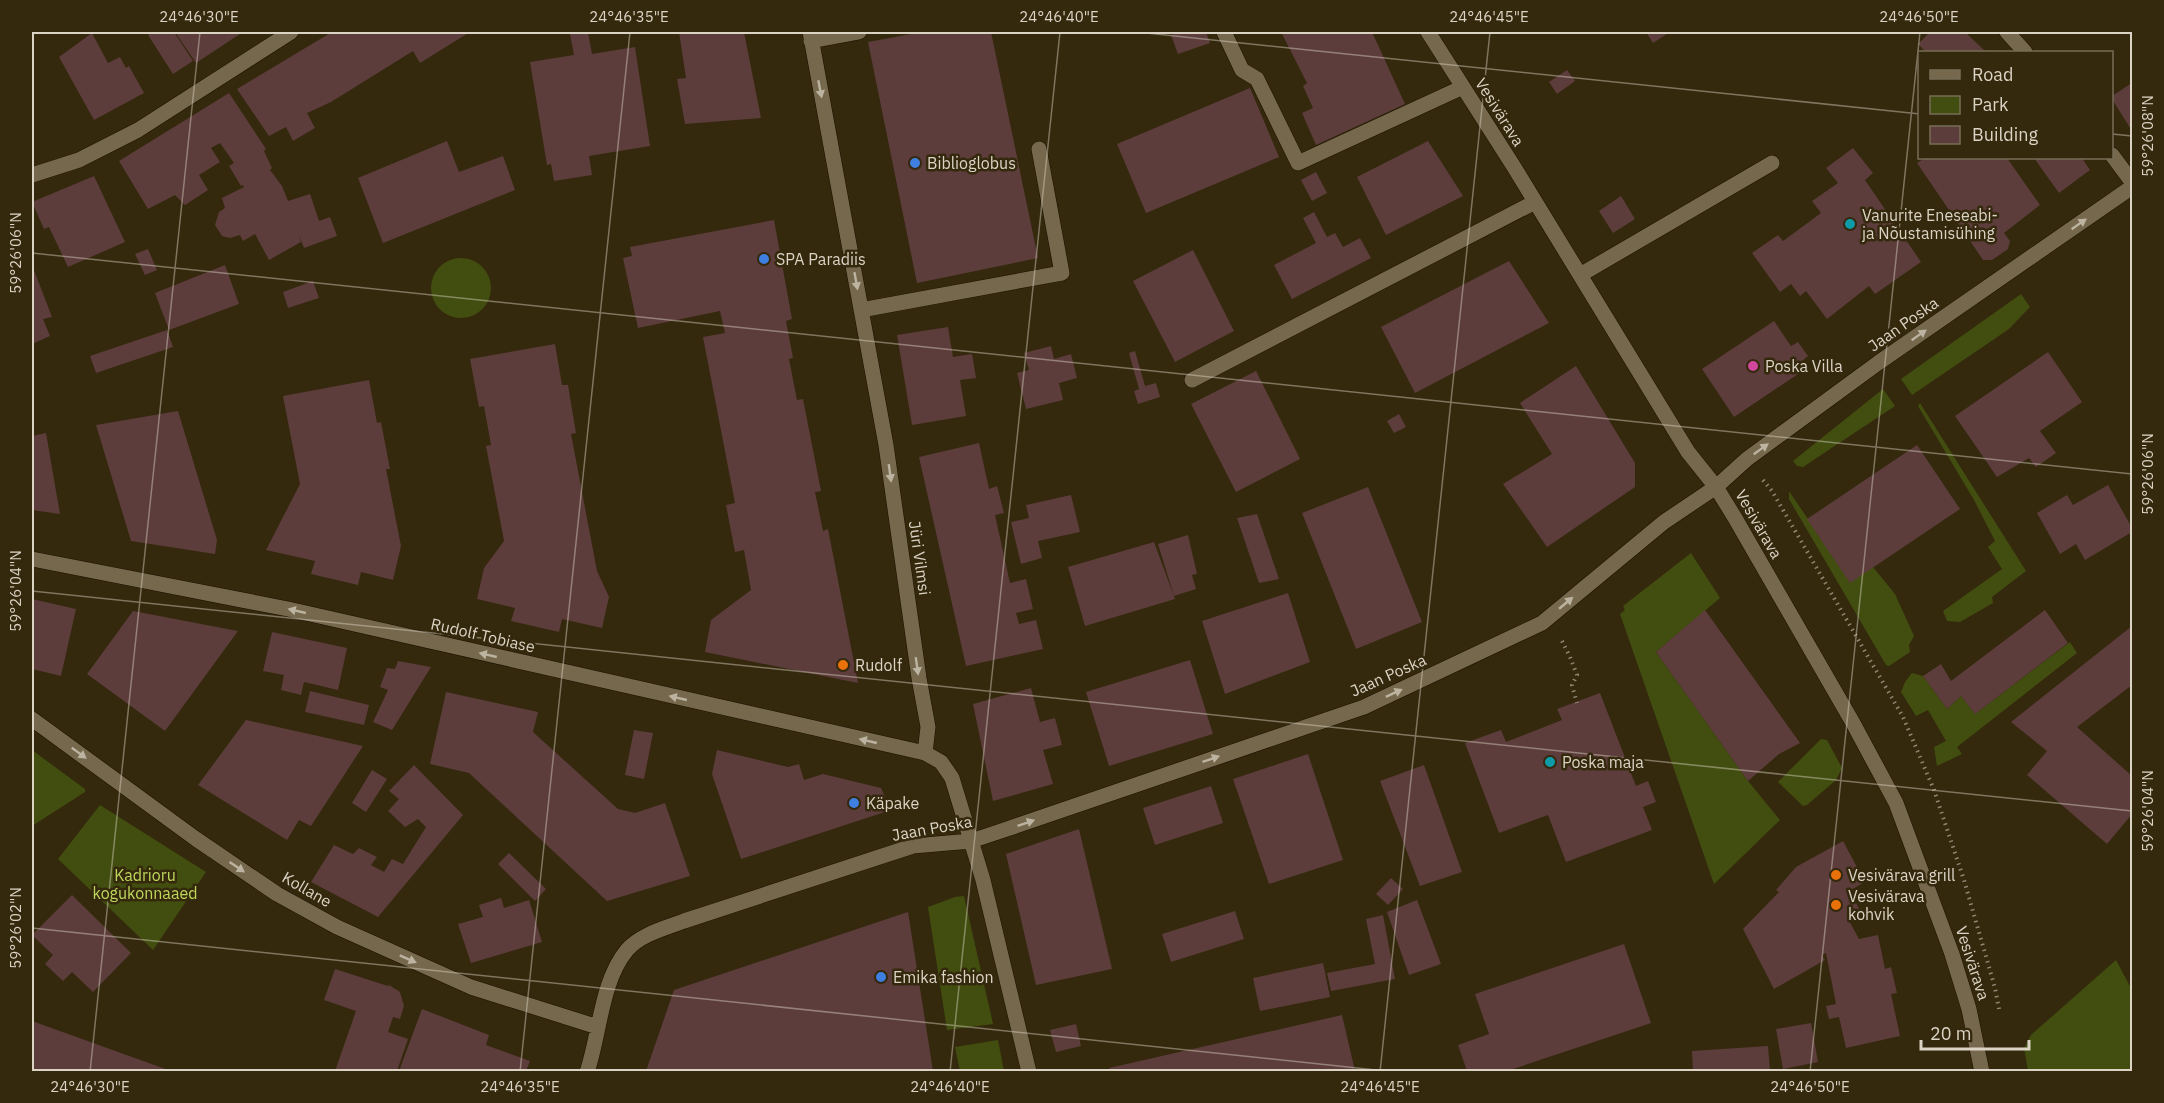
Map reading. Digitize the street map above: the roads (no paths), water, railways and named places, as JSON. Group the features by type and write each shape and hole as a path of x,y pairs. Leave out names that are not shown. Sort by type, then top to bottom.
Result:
{"street":[{"path":"32,175 79,160 138,130 291,32"},
{"path":"810,36 859,32"},
{"path":"1224,32 1242,70 1257,78 1298,163 1463,87"},
{"name":"Vesivärava","path":"1428,32 1688,452 1716,487 1854,723 1896,803 1952,954 1969,1009 1982,1071"},
{"path":"2007,32 2024,51"},
{"name":"Jüri Vilmsi","path":"810,36 886,445 928,727 925,753"},
{"path":"861,310 1062,273 1039,149"},
{"path":"2113,156 2133,185"},
{"path":"1580,275 1772,163"},
{"name":"Jaan Poska","path":"587,1071 613,972 628,949 647,936 684,921 913,846 971,841 1364,707 1542,623 1664,522 1716,487 1747,459 1878,363 2133,185"},
{"path":"1192,380 1535,202"},
{"name":"Rudolf Tobiase","path":"32,559 288,609 925,753"},
{"name":"Kollane","path":"32,719 196,839 277,894 337,927 471,987 598,1027"},
{"path":"925,753 941,762 952,778 983,880 1029,1071"}],"place":[{"name":"Biblioglobus","path":"915,163"},
{"name":"Vanurite Eneseabi- ja Nõustamisühing","path":"1850,224"},
{"name":"SPA Paradiis","path":"764,259"},
{"name":"Poska Villa","path":"1753,366"},
{"name":"Rudolf","path":"843,665"},
{"name":"Poska maja","path":"1550,762"},
{"name":"Käpake","path":"854,803"},
{"name":"Vesivärava grill","path":"1836,875"},
{"name":"Vesivärava kohvik","path":"1836,905"},
{"name":"Emika fashion","path":"881,977"}],"park label":[{"name":"Kadrioru kogukonnaaed","path":"145,884"}]}
